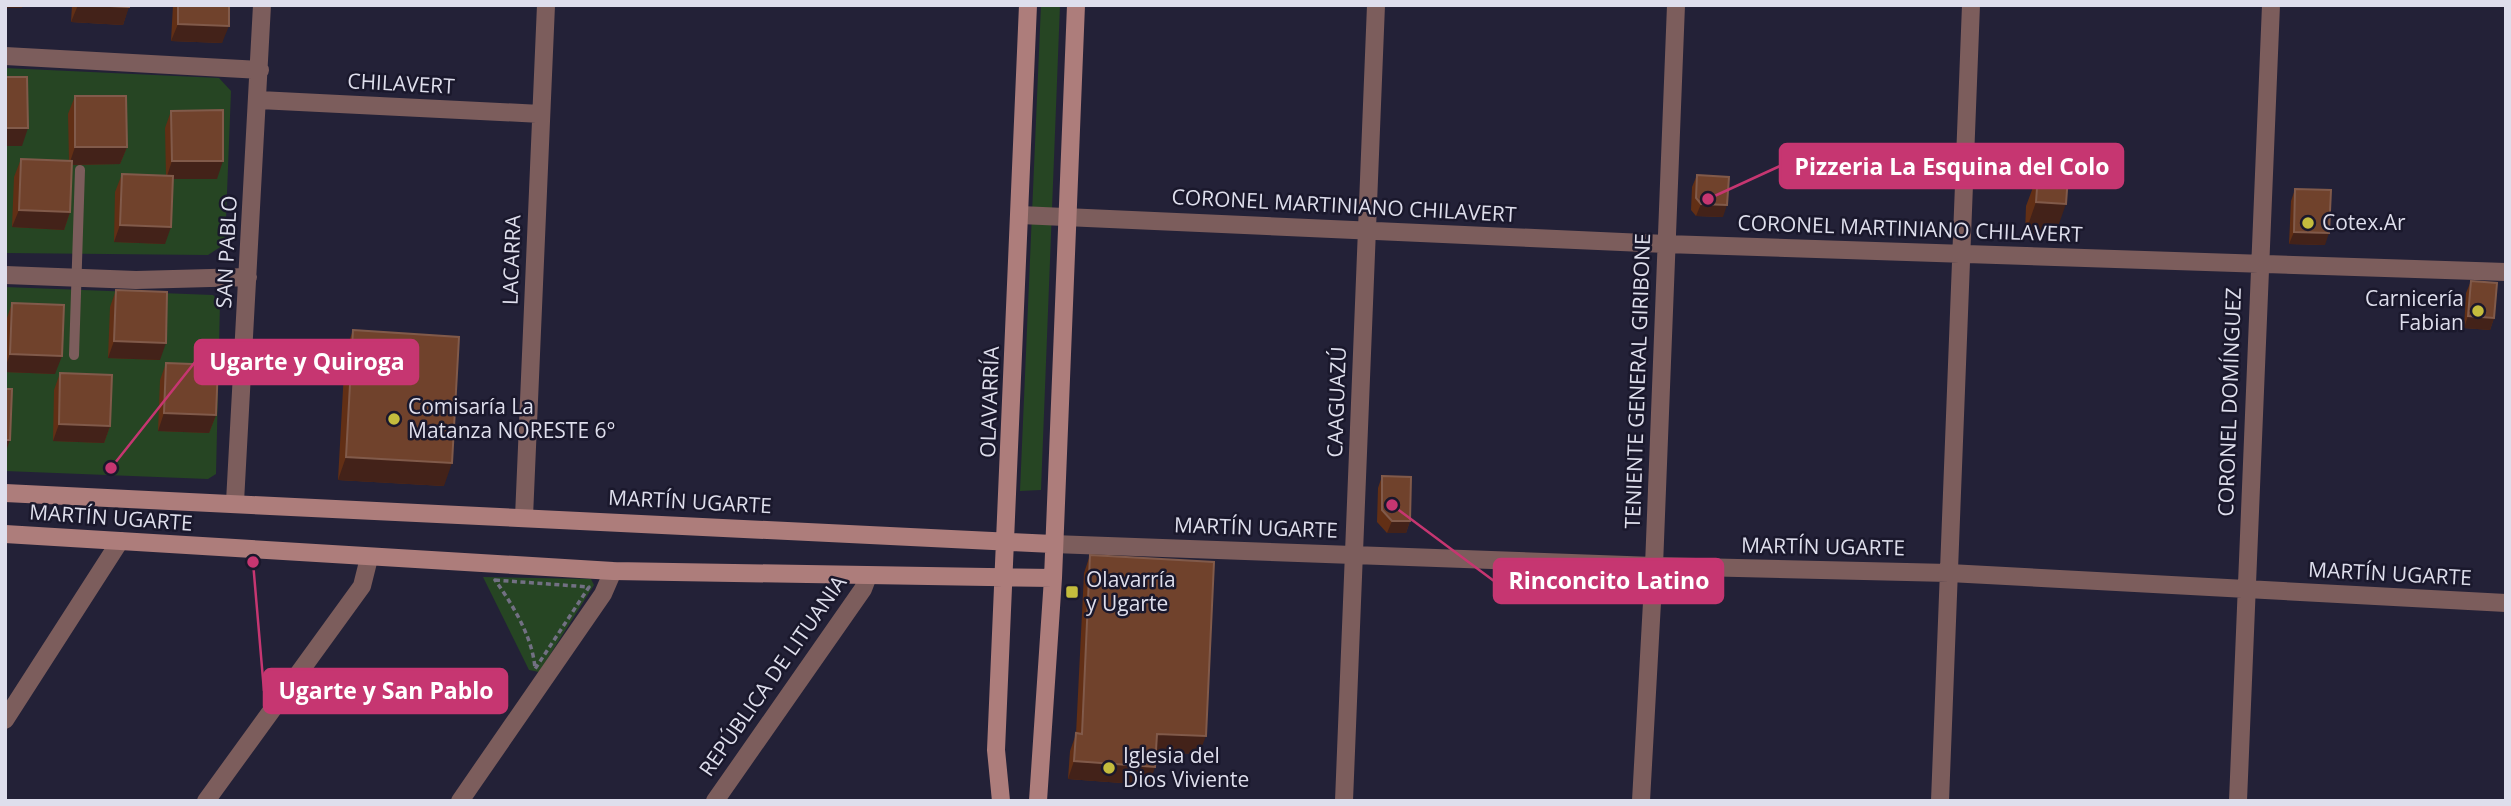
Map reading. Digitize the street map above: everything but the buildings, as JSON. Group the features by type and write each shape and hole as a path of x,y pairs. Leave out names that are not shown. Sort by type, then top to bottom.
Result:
{"street":[{"name":"SAN PABLO","path":"235,502 259,100 262,5"},
{"name":"LACARRA","path":"524,517 546,5"},
{"name":"OLAVARRÍA","path":"1001,801 996,750 1028,5"},
{"path":"1038,801 1053,578 1076,5"},
{"name":"CAAGUAZÚ","path":"1344,801 1376,5"},
{"name":"TENIENTE GENERAL GIRIBONE","path":"1641,801 1654,566 1676,5"},
{"path":"1940,801 1971,5"},
{"name":"CORONEL DOMÍNGUEZ","path":"2238,801 2271,5"},
{"path":"5,56 260,70"},
{"name":"CHILAVERT","path":"259,100 541,114"},
{"name":"CORONEL MARTINIANO CHILAVERT","path":"1020,215 1666,244 2259,266 2506,272"},
{"path":"5,275 136,280 248,277"},
{"name":"MARTÍN UGARTE","path":"5,493 1007,539 1054,544 1654,566 1949,573 2506,603"},
{"name":"MARTÍN UGARTE","path":"5,534 613,571 1053,578"},
{"path":"5,720 120,541"},
{"path":"206,801 362,586 369,558"},
{"path":"460,801 603,594 613,571"},
{"name":"REPÚBLICA DE LITUANIA","path":"715,801 863,589 868,576"}],"lane":[{"path":"74,355 79,170"}],"path":[{"path":"495,580 589,587 535,669 534,655 524,631 495,580"}],"green space":[{"path":"1041,5 1060,5 1041,490 1020,491"},
{"path":"5,68 219,78 231,91 225,244 208,255 5,253"},
{"path":"5,287 213,295 220,302 216,474 208,479 5,471"},
{"path":"483,577 591,579 594,585 539,672 529,670"}],"place":[{"name":"Pizzeria La Esquina del Colo","path":"1708,199"},
{"name":"Cotex.Ar","path":"2308,223"},
{"name":"Carnicería Fabian","path":"2478,311"},
{"name":"Comisaría La Matanza NORESTE 6°","path":"394,419"},
{"name":"Ugarte y Quiroga","path":"111,468"},
{"name":"Rinconcito Latino","path":"1392,505"},
{"name":"Ugarte y San Pablo","path":"253,562"},
{"name":"Olavarría y Ugarte","path":"1072,592"},
{"name":"Iglesia del Dios Viviente","path":"1109,768"}]}
